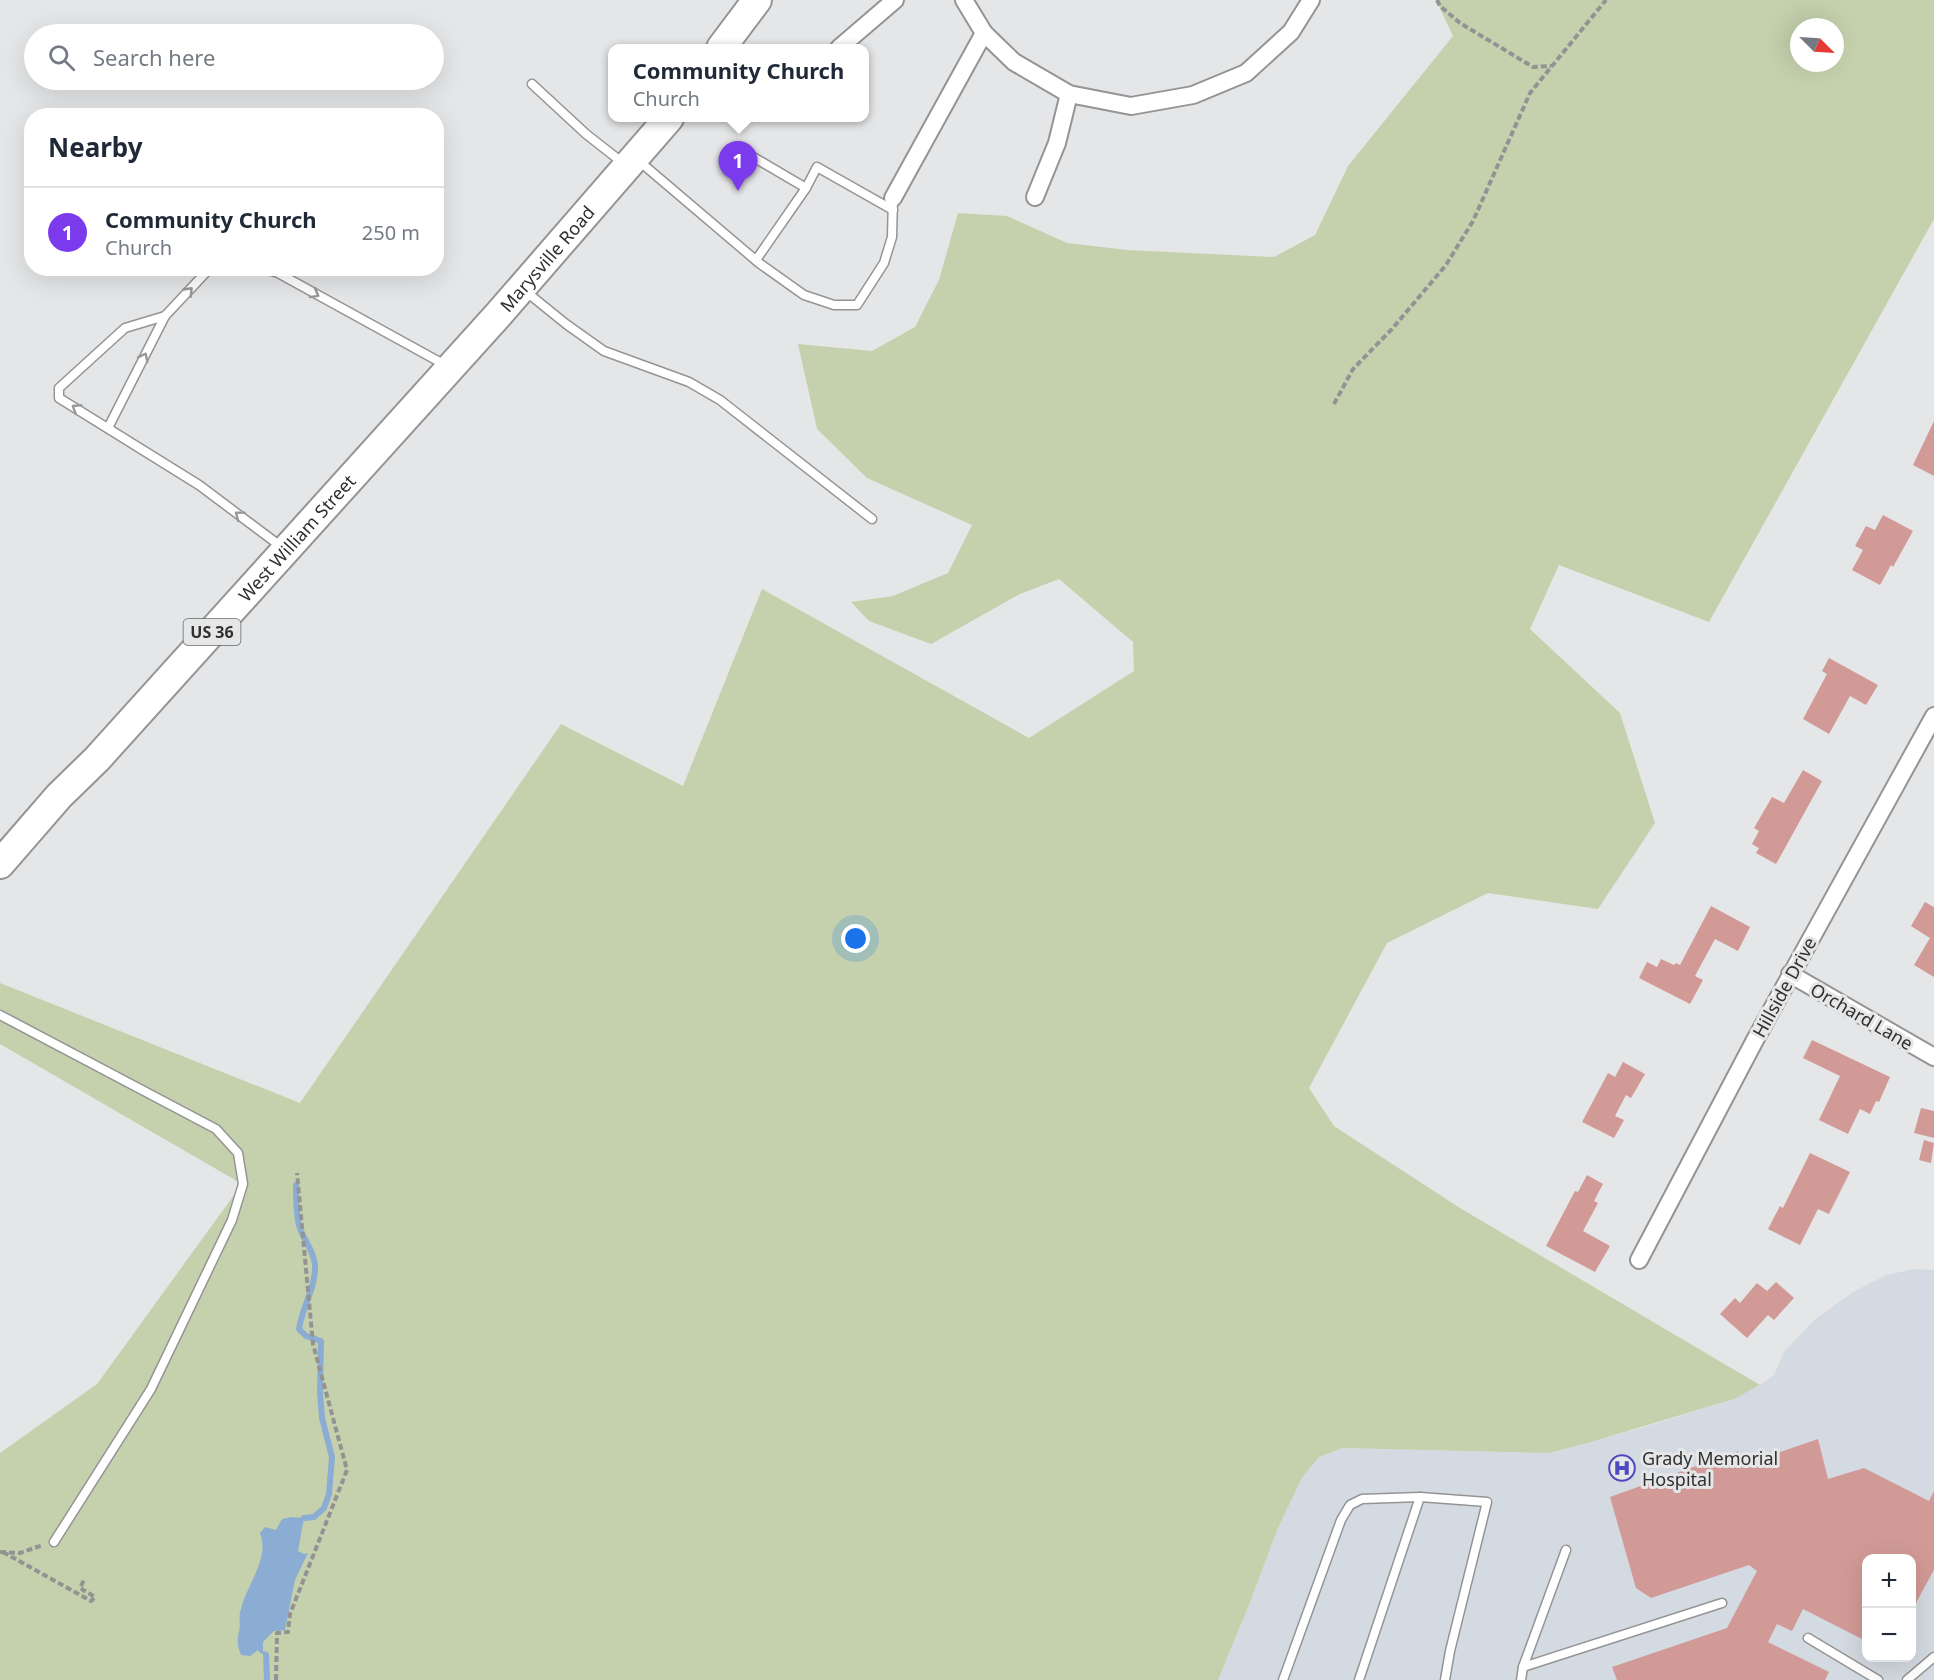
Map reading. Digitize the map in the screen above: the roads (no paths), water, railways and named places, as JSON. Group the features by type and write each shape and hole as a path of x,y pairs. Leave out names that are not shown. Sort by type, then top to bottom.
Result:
{"highway":[{"path":"724,44 757,0"},
{"name":"Marysville Road","path":"423,399 665,122"},
{"name":"West William Street","path":"0,864 423,399"}],"street":[{"path":"844,44 895,0"},
{"path":"964,0 984,33 1014,62 1069,94 1131,106 1193,95 1246,73 1290,32 1311,0"},
{"path":"893,204 984,33"},
{"path":"1035,197 1056,143 1069,94"},
{"name":"Hillside Drive","path":"1639,1260 1790,974 1934,716"},
{"name":"Orchard Lane","path":"1790,974 1934,1057"}],"lane":[{"path":"532,84 585,134 632,162 756,260 804,295 834,305 857,305 884,263 892,237 893,204 817,167 806,188 756,260"},
{"path":"743,152 806,188"},
{"path":"108,428 165,316 202,276"},
{"path":"283,276 450,368"},
{"path":"522,288 604,351 689,382 720,399 872,519"},
{"path":"165,316 125,328 59,388 59,398 199,486 286,550"},
{"path":"0,1015 216,1129 238,1153 243,1184 232,1220 151,1389 54,1542"},
{"path":"1359,1680 1420,1497"},
{"path":"1283,1680 1341,1520 1350,1505 1362,1499 1420,1497 1487,1502 1445,1680"},
{"path":"1521,1680 1523,1667 1566,1550"},
{"path":"1523,1667 1722,1603"},
{"path":"1808,1638 1878,1680"},
{"path":"1907,1680 1934,1657"}],"water":[{"path":"304,1518 298,1551 308,1553 295,1580 285,1630 274,1631 263,1642 263,1651 268,1652 266,1655 258,1650 250,1656 241,1655 238,1646 240,1612 260,1562 262,1543 260,1533 265,1527 276,1530 282,1519"}],"waterway":[{"path":"296,1185 299,1227 315,1265 313,1282 299,1329 306,1336 321,1341 322,1418 332,1457 329,1494 324,1508 314,1517 304,1518"},
{"path":"266,1655 267,1680"}],"place":[{"name":"Community Church","path":"738,191"},
{"name":"Grady Memorial Hospital","path":"1622,1468"}]}
